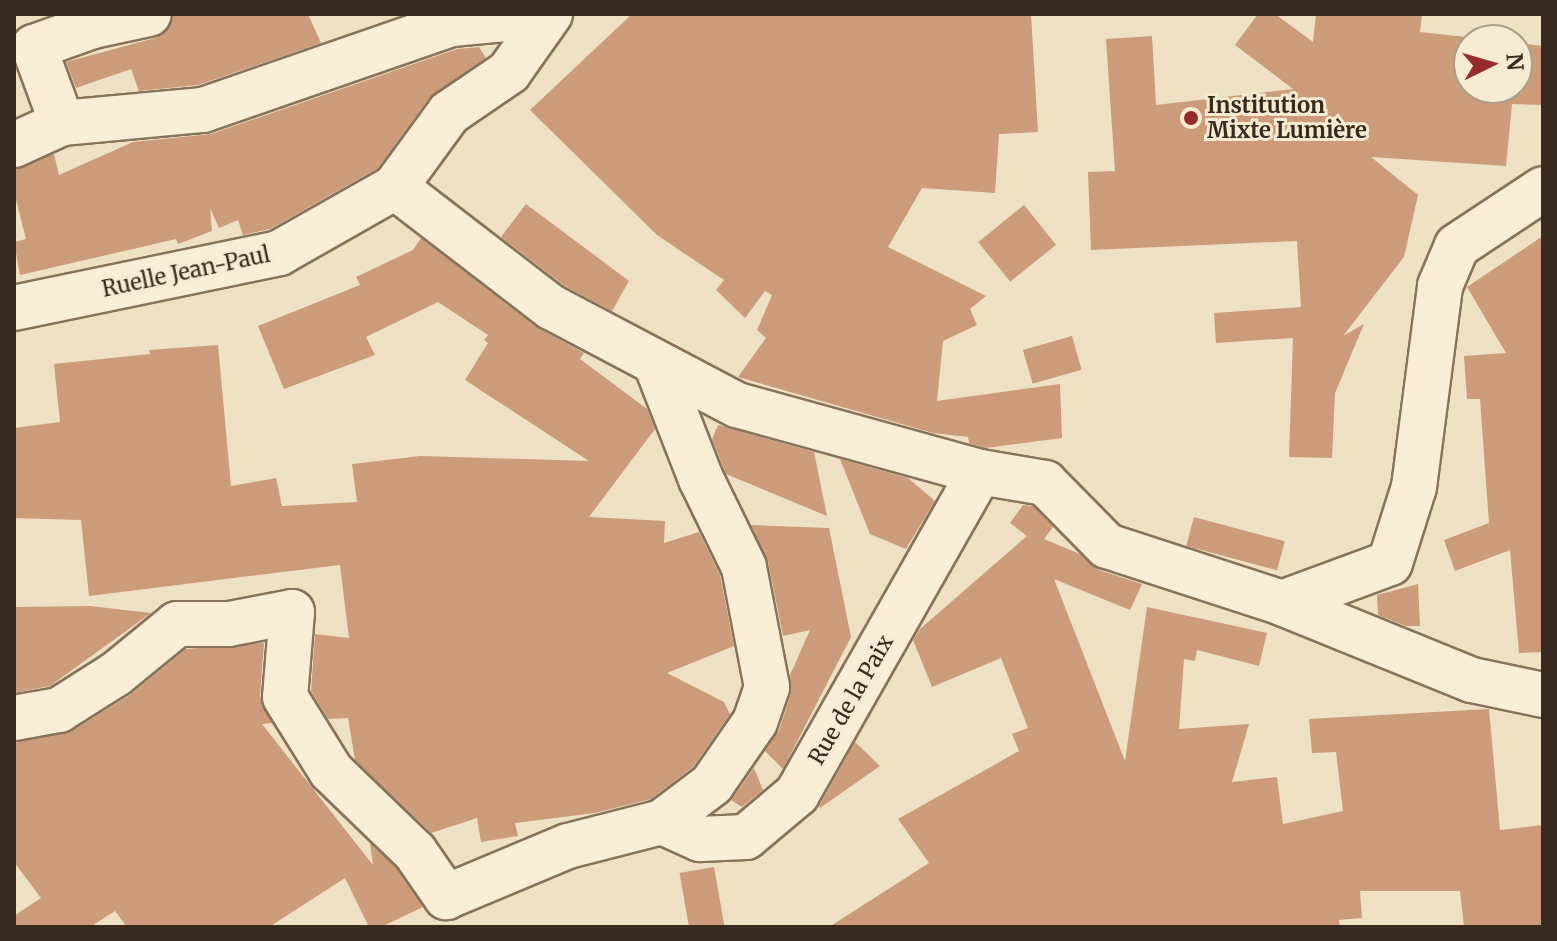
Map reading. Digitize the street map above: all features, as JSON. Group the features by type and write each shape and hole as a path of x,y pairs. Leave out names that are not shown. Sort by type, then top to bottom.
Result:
{"street":[{"path":"62,123 34,47 93,26 149,14"},
{"path":"14,145 62,123 203,110 452,24 549,15"},
{"name":"Ruelle Jean-Paul","path":"14,308 279,253 395,187 449,113 509,72 549,15"},
{"path":"395,187 551,307 657,366 737,405 980,472 1045,483 1107,546 1282,603 1472,680 1543,695"},
{"path":"1282,603 1390,563 1414,487 1440,286 1457,246 1543,189"},
{"path":"14,718 59,710 116,674 177,624 229,624 292,612 285,697 331,771 415,852 446,897 568,846 662,822 712,784 755,722 767,687 744,567 701,479 657,366"},
{"name":"Rue de la Paix","path":"662,822 700,839 746,837 797,794 980,472"}],"building":[{"path":"173,14 308,14 321,43 198,85 139,91 131,69 76,88 66,62 155,38 166,32"},
{"path":"632,14 1031,14 1038,132 999,134 995,193 922,188 888,247 986,296 970,309 977,325 943,341 937,401 1060,384 1062,438 985,448 969,443 968,437 933,433 738,377 766,338 757,330 772,295 765,291 745,318 716,290 724,280 657,235 530,110"},
{"path":"1258,14 1275,14 1313,42 1316,14 1422,14 1420,32 1453,36 1453,104 1512,104 1506,166 1371,157 1418,195 1404,257 1343,336 1364,324 1335,393 1332,458 1289,457 1293,338 1216,343 1214,313 1301,307 1297,241 1091,250 1088,172 1115,171 1106,39 1152,36 1156,105 1293,89 1235,45"},
{"path":"1533,45 1543,46 1543,105 1512,104 1533,104"},
{"path":"479,47 486,58 429,98 378,168 270,229 243,235 238,220 219,228 210,208 212,231 178,244 176,239 20,275 14,242 26,239 14,192 14,170 54,154 59,175 133,142 211,134 457,49"},
{"path":"526,204 629,281 612,311 565,286 501,237"},
{"path":"1024,205 1056,245 1010,282 978,242"},
{"path":"1543,236 1543,652 1519,653 1510,550 1455,571 1444,540 1489,523 1480,399 1467,399 1464,356 1506,353 1467,287"},
{"path":"421,238 536,327 584,353 580,359 647,409 655,429 589,517 665,521 664,543 699,532 720,575 734,646 667,673 724,702 730,714 694,766 651,799 595,813 515,823 518,836 481,842 477,818 431,833 355,760 348,718 328,719 311,691 315,634 349,638 340,565 89,596 81,520 14,518 14,428 60,422 54,364 150,354 149,350 218,345 231,486 276,478 282,506 357,502 352,464 420,456 589,461 465,380 488,343 484,340 488,335 438,302 366,337 375,355 284,389 258,326 360,285 356,277 413,250"},
{"path":"1072,336 1082,370 1033,384 1023,350"},
{"path":"718,425 814,452 827,516 726,474 712,439"},
{"path":"840,459 908,478 935,501 906,549 870,534"},
{"path":"1023,505 1033,506 1053,527 1044,539 1080,554 1099,570 1142,584 1130,610 1054,579 1125,761 1147,607 1267,633 1259,666 1197,650 1195,661 1184,659 1179,729 1249,724 1232,782 1277,777 1283,824 1343,811 1336,752 1312,753 1309,719 1489,709 1500,830 1543,825 1543,927 1464,927 1460,891 1360,891 1362,918 1339,920 1340,927 829,927 929,863 898,819 1019,751 1012,734 1028,728 1001,658 932,687 913,640 920,629 1027,536 1010,523"},
{"path":"1194,517 1285,541 1277,570 1186,546"},
{"path":"751,525 829,528 851,637 783,769 765,751 779,730 791,694 790,675 810,630 783,636 768,562"},
{"path":"1418,584 1420,626 1406,626 1378,615 1377,595"},
{"path":"90,606 151,613 50,686 14,693 14,607"},
{"path":"264,643 260,696 272,723 262,724 373,865 370,843 396,868 423,907 381,927 369,927 345,878 269,927 127,927 115,911 90,927 14,927 14,916 41,898 14,862 14,742 72,731 130,695 186,649"},
{"path":"855,742 880,766 820,808 819,806"},
{"path":"754,768 763,790 742,807 731,800"},
{"path":"714,867 725,927 689,927 680,873"}],"place":[{"name":"Institution Mixte Lumière","path":"1191,118"}]}
